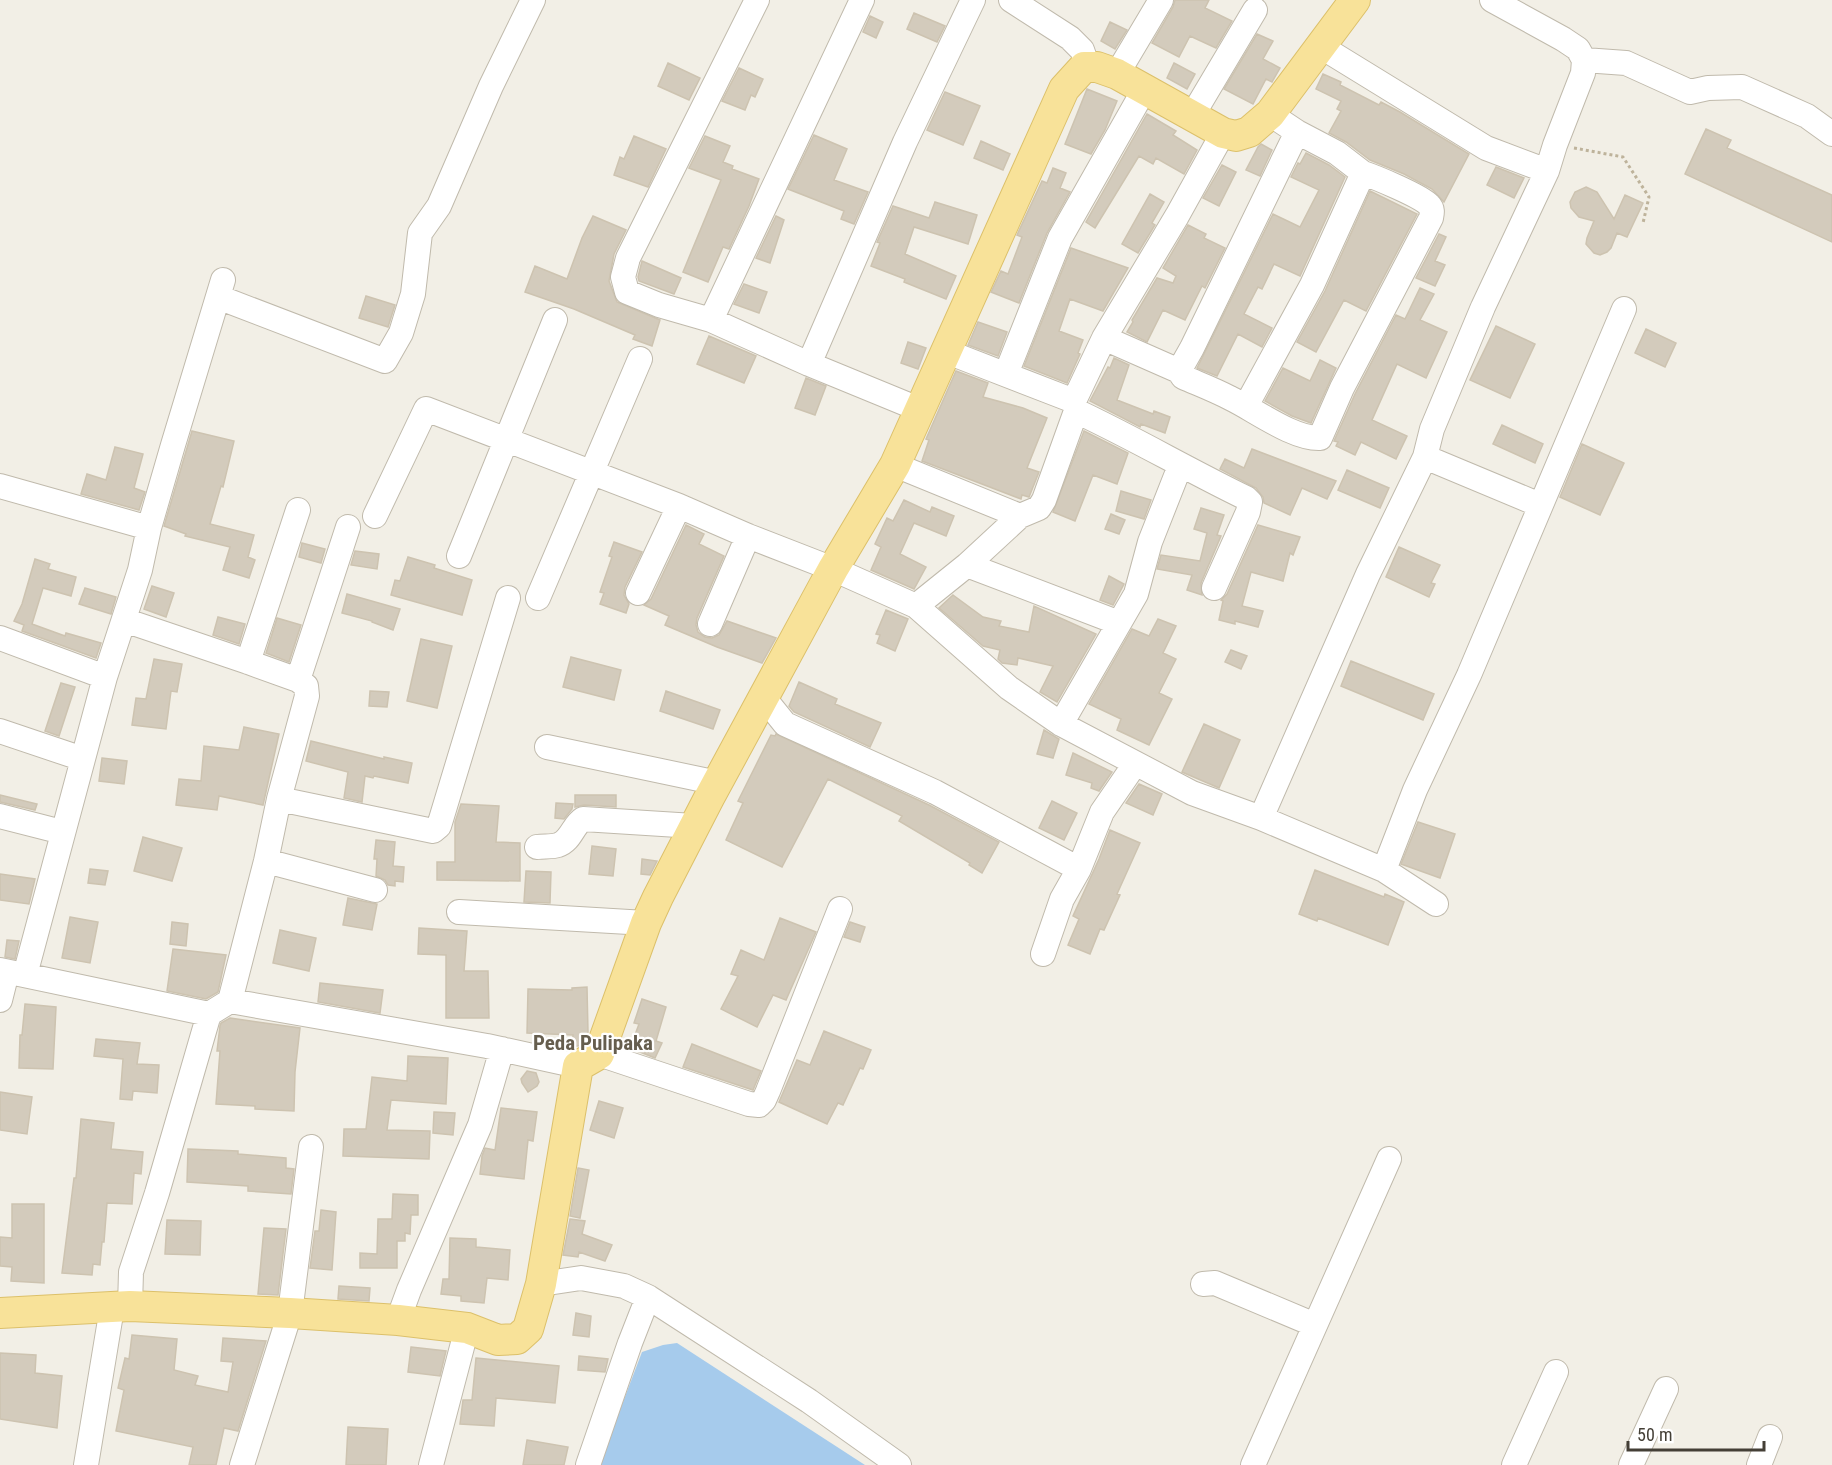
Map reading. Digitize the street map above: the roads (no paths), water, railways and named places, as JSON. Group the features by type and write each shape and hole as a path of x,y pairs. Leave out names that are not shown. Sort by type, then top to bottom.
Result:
{"main road":[{"path":"0,1313 121,1307 290,1313 398,1320 467,1328 498,1340 517,1339 528,1329 541,1284 588,1060 646,923 694,826 833,569 896,465 1056,105 1074,77 1084,67 1098,68 1117,74 1223,133 1236,136 1249,132 1270,114 1355,0"}],"street":[{"path":"0,1000 62,832 105,677 140,570 149,528 221,289 386,361 400,333 413,294 420,233 439,206 491,86 533,0"},
{"path":"757,0 635,243 623,277 627,292 711,320 809,364 921,410"},
{"path":"711,320 862,0"},
{"path":"809,364 905,142 973,0"},
{"path":"1011,0 1070,38 1082,50 1088,67"},
{"path":"1117,74 1161,0"},
{"path":"1261,818 1368,574 1425,457 1432,429 1484,307 1547,171 1583,73 1584,60 1578,49 1492,0"},
{"path":"1192,116 1254,10"},
{"path":"1320,46 1486,148 1547,171"},
{"path":"1584,60 1626,63 1690,92 1708,88 1742,87 1807,116 1832,134"},
{"path":"1006,374 1060,238 1144,90"},
{"path":"1104,338 1179,371 1183,377 1304,435 1320,438 1342,388 1431,218 1431,208 1428,203 1376,177 1363,173 1337,153 1297,132 1270,114"},
{"path":"1179,371 1297,132"},
{"path":"916,606 967,565 1020,516 1039,508 1044,500 1075,406 1104,338 1177,216 1223,133"},
{"path":"1246,406 1312,285 1363,173"},
{"path":"1384,870 1415,790 1469,675 1624,309"},
{"path":"459,556 555,320"},
{"path":"945,351 1006,374 1075,406 1180,466 1246,498 1250,502 1248,512 1214,588"},
{"path":"538,598 640,359"},
{"path":"375,516 426,409 680,506 916,606 1010,688 1061,724 1192,793 1261,818 1384,870 1437,904"},
{"path":"1425,457 1540,505"},
{"path":"896,465 1020,516"},
{"path":"1061,724 1136,594 1150,542 1180,466"},
{"path":"0,486 149,528"},
{"path":"638,593 680,506"},
{"path":"248,662 298,510"},
{"path":"298,680 348,527"},
{"path":"710,624 748,536"},
{"path":"967,565 1119,623"},
{"path":"279,799 433,831 439,826 508,598"},
{"path":"124,620 298,680 306,686 307,696 279,799 266,861 230,1001"},
{"path":"0,638 105,677"},
{"path":"764,698 785,724 936,792 1079,870"},
{"path":"0,731 82,759"},
{"path":"547,747 718,783"},
{"path":"1043,954 1062,899 1079,870 1102,812 1135,764"},
{"path":"0,816 62,832"},
{"path":"537,847 559,845 566,841 578,822 583,819 694,826"},
{"path":"266,861 375,890"},
{"path":"86,1465 121,1307 209,1014 230,1001 502,1049 553,1062 588,1060 759,1105 764,1100 840,909"},
{"path":"459,912 646,923"},
{"path":"10,972 209,1014"},
{"path":"398,1320 480,1125 502,1049"},
{"path":"242,1465 290,1313 312,1147"},
{"path":"1253,1465 1389,1159"},
{"path":"541,1284 581,1278 624,1286 648,1297 809,1401 899,1465"},
{"path":"1203,1284 1215,1283 1315,1325"},
{"path":"588,1465 648,1297"},
{"path":"431,1465 467,1328"},
{"path":"1514,1465 1556,1372"},
{"path":"1631,1465 1666,1389"},
{"path":"1759,1465 1770,1437"}],"water":[{"path":"677,1343 865,1465 599,1465 642,1352"}],"district":[{"name":"Peda Pulipaka","path":"593,1043"}]}
